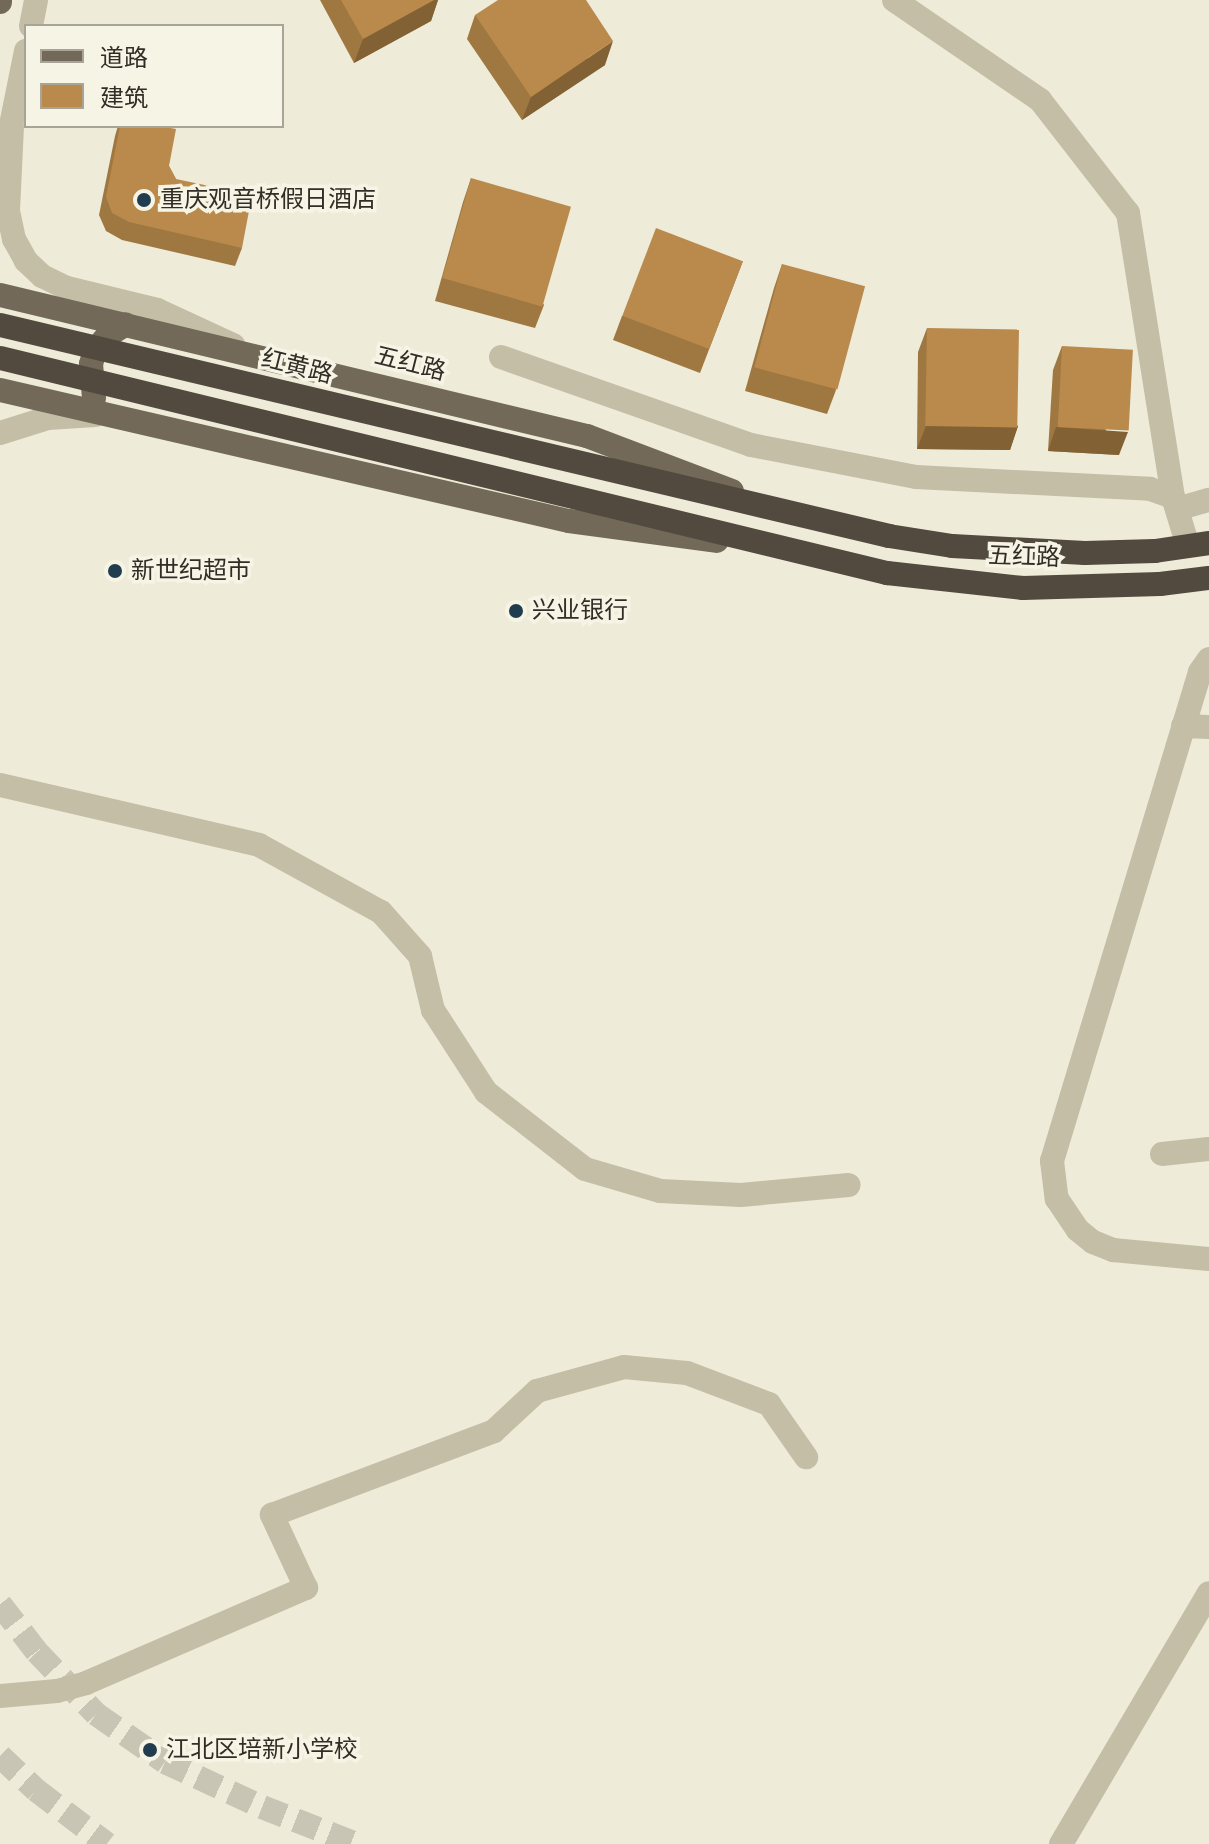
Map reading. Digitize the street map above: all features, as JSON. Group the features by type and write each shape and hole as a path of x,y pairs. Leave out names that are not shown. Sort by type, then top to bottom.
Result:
{"highway":[{"name":"红黄路","path":"0,325 580,464"},
{"name":"五红路","path":"0,358 887,573 1023,588 1160,584 1209,578"},
{"name":"五红路","path":"580,464 889,536 967,547 1085,553 1199,544"}],"main road":[{"name":"五红路","path":"0,295 587,436 798,516"},
{"path":"105,414 94,398 91,364 95,350 107,336 126,324"},
{"name":"五红路","path":"0,390 569,521 792,551"}],"street":[{"path":"31,24 36,0"},
{"path":"894,0 1040,100 1128,213 1175,503 1199,544"},
{"path":"0,169 24,59"},
{"path":"6,132 8,211 14,239 26,261 42,276 67,288 157,310 256,356"},
{"path":"501,357 751,445 916,477 1150,489 1175,503 1209,500"},
{"path":"0,433 48,418 105,414"},
{"path":"1209,659 1200,672 1057,1138 1053,1182 1067,1217 1093,1242 1113,1250 1209,1259"},
{"path":"1183,726 1209,727"},
{"path":"0,785 259,845 381,912 420,956 433,1010 486,1092 585,1169 660,1191 741,1195 849,1185"},
{"path":"1162,1154 1209,1149"},
{"path":"0,1696 57,1691 86,1683 306,1588 272,1515 494,1431 537,1391 624,1367 687,1373 769,1404 806,1457"},
{"path":"1061,1844 1209,1593"}],"building":[{"path":"341,0 434,0 363,39"},
{"path":"498,0 586,0 613,41 531,97 475,15"},
{"name":"重庆观音桥假日酒店","path":"120,128 176,129 169,166 176,179 252,195 242,248 129,222 112,213 106,197"},
{"path":"471,178 571,207 542,307 442,278"},
{"path":"656,228 743,261 709,349 622,316"},
{"path":"782,264 865,286 837,390 754,367"},
{"path":"927,328 1019,330 1017,428 925,426"},
{"path":"1062,346 1133,350 1129,431 1058,427"}],"tunnel":[{"path":"0,1604 37,1652 96,1714 165,1762 262,1807 356,1844"},
{"path":"0,1756 36,1790 107,1844"}],"place":[{"name":"重庆观音桥假日酒店","path":"144,200"},
{"name":"新世纪超市","path":"115,571"},
{"name":"兴业银行","path":"516,611"},
{"name":"江北区培新小学校","path":"150,1750"}]}
